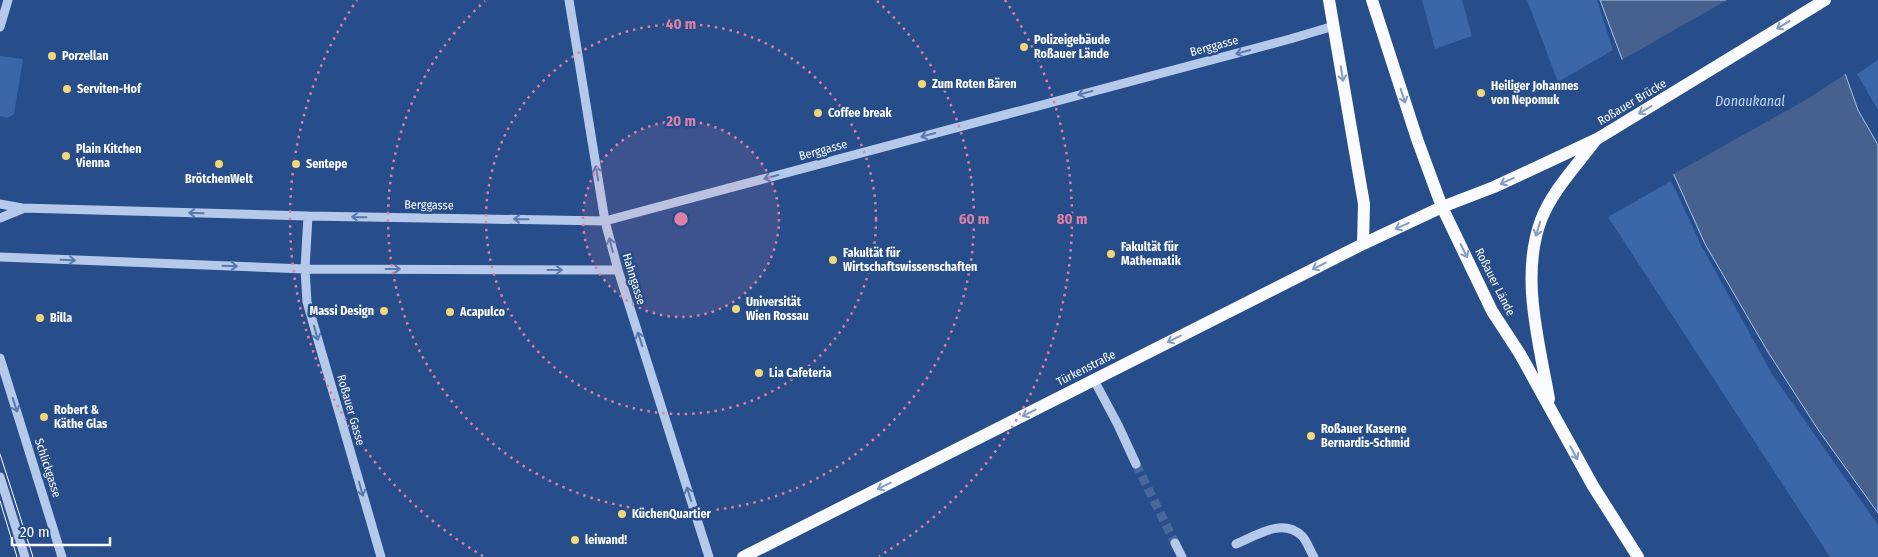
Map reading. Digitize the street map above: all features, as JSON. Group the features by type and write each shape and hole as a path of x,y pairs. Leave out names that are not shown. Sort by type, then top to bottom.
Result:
{"main road":[{"path":"1329,0 1364,204 1362,244"},
{"name":"Roßauer Lände","path":"1372,0 1417,139 1442,207 1492,311 1520,354 1592,486 1638,557"},
{"name":"Roßauer Brücke","path":"1442,207 1494,187 1597,139 1825,0"},
{"path":"1550,410 1532,296 1531,267 1535,237 1541,218 1560,186 1597,139"},
{"name":"Türkenstraße","path":"743,557 760,554 1094,380 1362,244 1442,207"}],"street":[{"path":"0,28 8,0"},
{"name":"Hahngasse","path":"569,0 605,221 618,270 709,557"},
{"name":"Berggasse","path":"0,204 22,208 308,216 605,221 1280,42 1334,26"},
{"path":"0,218 22,208"},
{"path":"305,268 308,216"},
{"path":"0,257 305,268 618,270"},
{"name":"Roßauer Gasse","path":"305,268 307,302 381,557"},
{"name":"Schlickgasse","path":"0,358 62,557"},
{"path":"1094,380 1136,464"},
{"path":"0,477 25,557"},
{"path":"1236,544 1278,526 1292,530 1303,537 1314,557"},
{"path":"1175,543 1182,557"}],"shaded area":[{"path":"1422,0 1462,0 1472,36 1435,49"},
{"path":"1527,0 1597,0 1613,50 1558,82"},
{"path":"0,56 23,59 14,114 8,118 0,116"},
{"path":"1878,60 1878,110 1857,74"},
{"path":"1671,181 1702,247 1772,374 1878,525 1878,557 1830,557 1608,217"}],"water":[{"name":"Donaukanal","path":"1600,0 1819,0 1858,110 1878,145 1878,513 1819,431 1768,352 1705,244 1622,59"}],"pier":[{"path":"1727,0 1821,0 1847,73 1809,98 1672,175 1620,61"}],"tunnel":[{"path":"1136,464 1175,543"}],"tram line":[{"path":"0,454 33,557"},
{"path":"0,501 17,557"}],"place":[{"name":"Polizeigebäude Roßauer Lände","path":"1024,47"},
{"name":"Porzellan","path":"52,56"},
{"name":"Zum Roten Bären","path":"922,84"},
{"name":"Serviten-Hof","path":"67,89"},
{"name":"Heiliger Johannes von Nepomuk","path":"1481,93"},
{"name":"Coffee break","path":"818,113"},
{"name":"Plain Kitchen Vienna","path":"66,156"},
{"name":"BrötchenWelt","path":"219,164"},
{"name":"Sentepe","path":"296,164"},
{"name":"Fakultät für Mathematik","path":"1111,254"},
{"name":"Fakultät für Wirtschaftswissenschaften","path":"833,260"},
{"name":"Universität Wien Rossau","path":"736,309"},
{"name":"Massi Design","path":"384,311"},
{"name":"Acapulco","path":"450,312"},
{"name":"Billa","path":"40,318"},
{"name":"Lia Cafeteria","path":"759,373"},
{"name":"Robert & Käthe Glas","path":"44,417"},
{"name":"Roßauer Kaserne Bernardis-Schmid","path":"1311,436"},
{"name":"KüchenQuartier","path":"622,514"},
{"name":"leiwand!","path":"575,540"}]}
